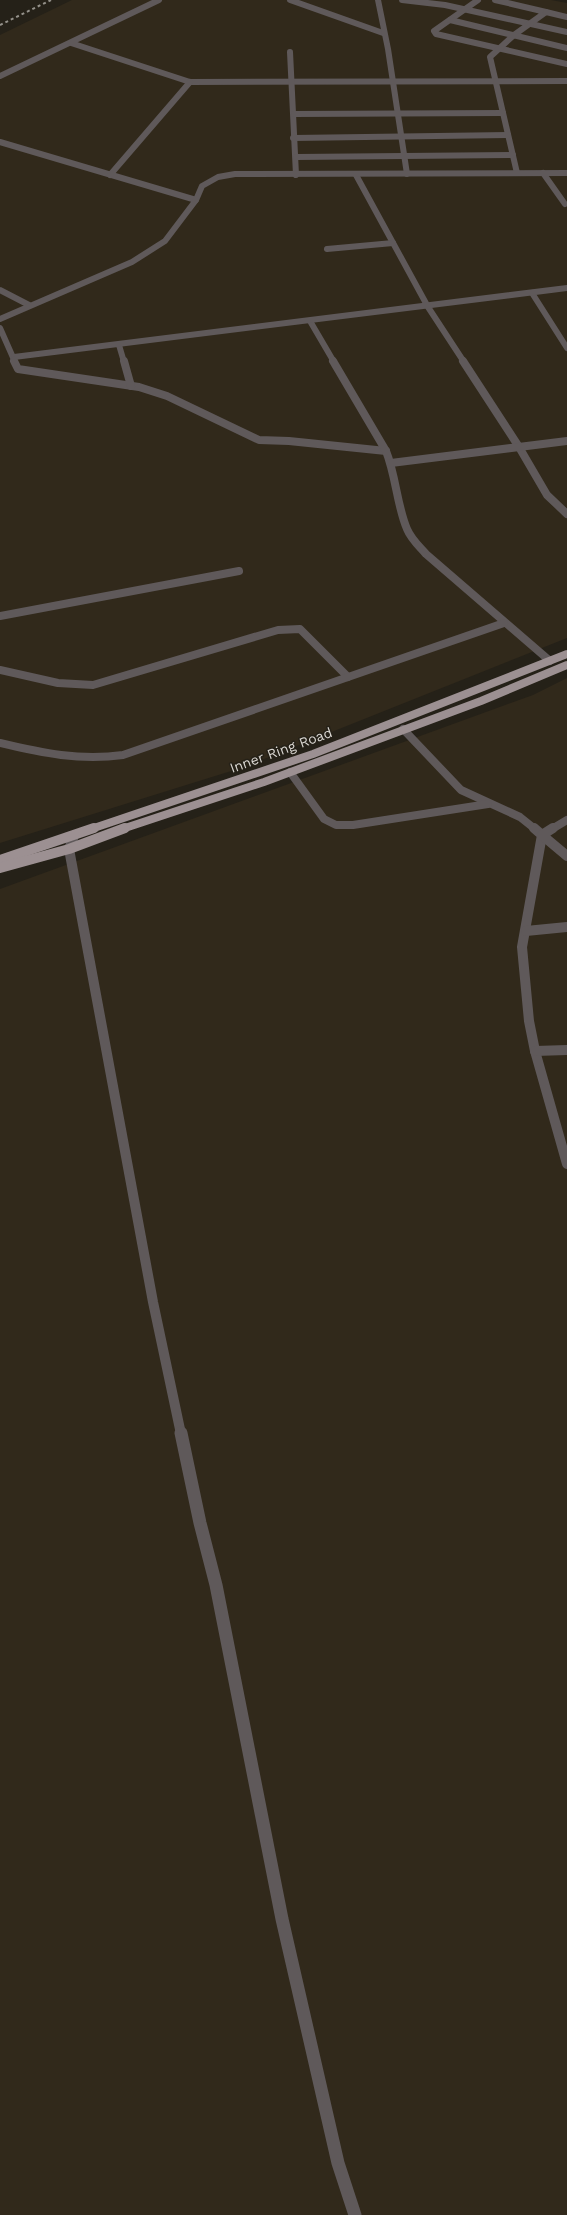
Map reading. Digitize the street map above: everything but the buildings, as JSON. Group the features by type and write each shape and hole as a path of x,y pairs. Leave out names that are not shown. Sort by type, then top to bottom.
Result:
{"main road":[{"name":"Inner Ring Road","path":"0,860 313,754 567,654"},
{"name":"Inner Ring Road","path":"0,868 69,849 158,816 290,772 481,701 567,665"}],"street":[{"path":"0,76 159,0"},
{"path":"290,0 383,33"},
{"path":"378,0 399,113 407,174"},
{"path":"402,0 464,9 567,32"},
{"path":"478,0 434,30 435,33 567,64"},
{"path":"495,0 567,17"},
{"path":"517,173 490,57 499,47 546,12"},
{"path":"450,20 567,48"},
{"path":"72,42 190,82 291,83 567,81"},
{"path":"290,52 296,175"},
{"path":"110,175 190,82"},
{"path":"294,114 503,113"},
{"path":"293,138 508,135"},
{"path":"0,142 196,200"},
{"path":"296,157 513,155"},
{"path":"543,173 565,204"},
{"path":"0,319 29,305 132,262 166,241 196,200 202,186 212,179 225,175 567,173"},
{"path":"356,175 428,307 519,447 547,495 567,514"},
{"path":"327,249 393,243"},
{"path":"14,357 428,307 567,288"},
{"path":"0,290 29,305"},
{"path":"532,293 567,348"},
{"path":"310,321 391,462 407,529 415,542 426,554 504,623 550,661"},
{"path":"0,328 14,357 16,366 24,370 62,374 76,379 131,386 167,396 259,440 289,441 386,452"},
{"path":"119,345 131,386"},
{"path":"391,462 567,441"},
{"path":"0,616 50,608 137,588 239,571"},
{"path":"0,743 73,759 97,759 123,755 504,623"},
{"path":"0,670 52,682 93,685 266,633 296,628 307,634 348,677"},
{"path":"403,729 461,790 488,804 520,817 567,856"},
{"path":"290,772 324,819 336,825 353,825 488,804"},
{"path":"567,820 542,835 522,947 529,1021 535,1051 565,1149 567,1164"},
{"path":"74,836 69,849 153,1302 200,1523 216,1585 282,1919 338,2163 355,2215"},
{"path":"526,931 567,927"},
{"path":"535,1051 567,1050"}],"shaded area":[{"path":"72,0 551,0 567,3 567,638 244,767 0,843 0,35"},
{"path":"567,678 567,2215 0,2215 0,889 533,695"}],"railway":[{"path":"0,25 51,0"}]}
